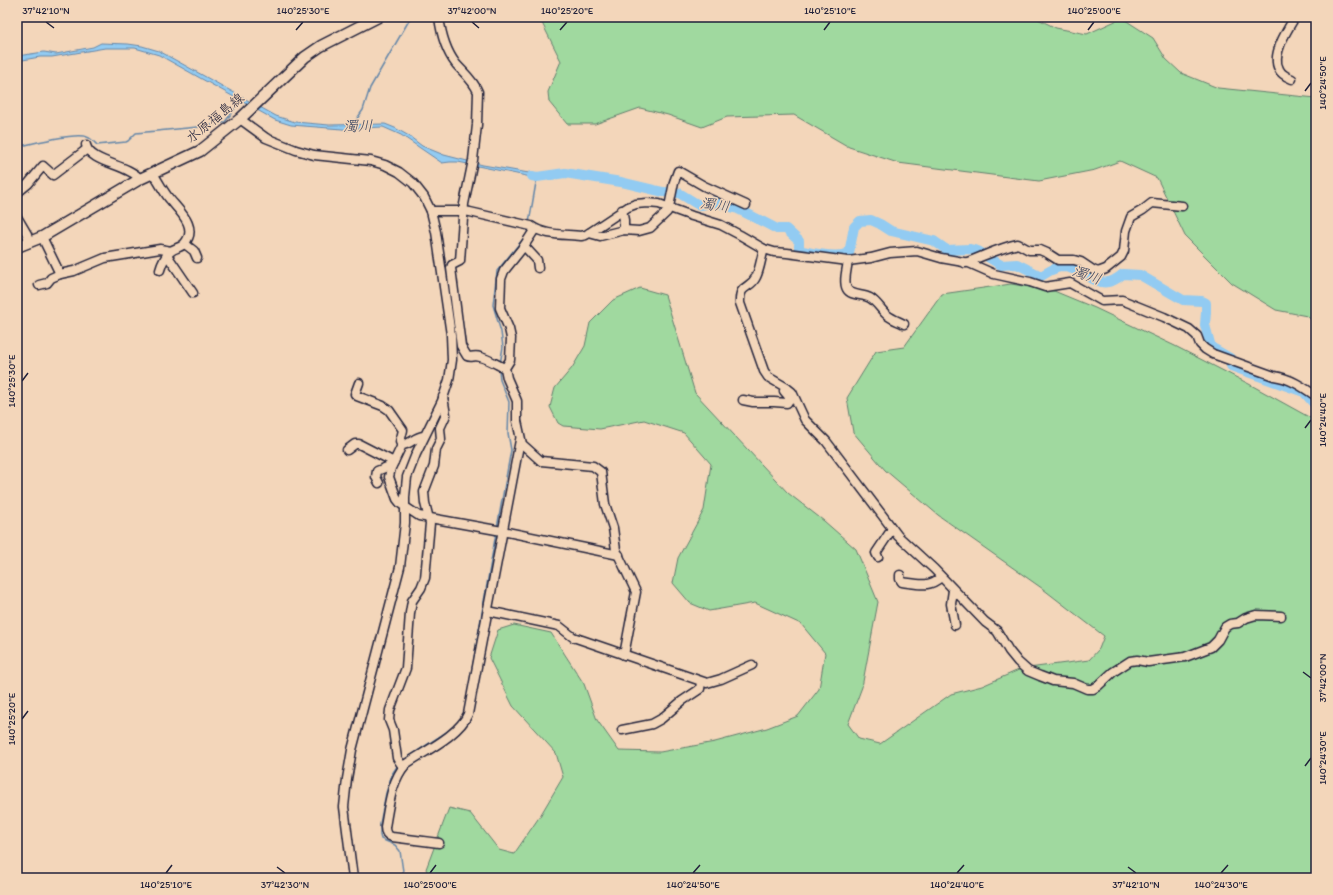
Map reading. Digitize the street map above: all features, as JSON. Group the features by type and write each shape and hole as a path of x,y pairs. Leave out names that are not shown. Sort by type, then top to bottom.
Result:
{"main road":[{"name":"水原福島線","path":"17,247 42,237 140,179 200,151 240,120 305,57 371,19"}],"street":[{"path":"401,765 406,764 452,734 459,728 466,718 473,692 488,612 498,531 520,440 517,421 517,402 501,366 482,357 469,357 465,354 461,346 450,268 452,265 460,261 464,211 472,169 477,125 478,92 476,87 452,58 443,39 439,17"},
{"path":"1292,79 1281,72 1277,63 1278,52 1282,40 1295,17"},
{"path":"240,120 266,138 296,150 314,155 371,160 399,172 413,183 424,197 431,212 436,232 451,335 452,363 449,380 443,398 424,436 407,477 405,523 400,567 356,731 347,779 344,807 353,878"},
{"path":"17,193 28,184 43,166 53,175 86,147 97,158 119,166 137,175 140,179"},
{"path":"589,233 600,236 624,230 639,231 650,228 667,212 676,173 678,171 704,186 746,205"},
{"path":"153,173 168,197 189,225 188,238 185,244 169,253 160,270"},
{"path":"431,212 464,211 530,226 552,234 581,236 589,233 622,210 636,204 647,203 659,204 721,225 764,249 774,252 848,261 871,258 890,253 917,251 965,263 994,274 1045,287 1070,283 1102,301 1122,300 1136,305 1189,329 1197,336 1200,344 1213,354 1297,383 1316,396"},
{"path":"965,263 985,256 998,249 1003,249 1018,244 1029,250 1040,250 1058,260 1074,260 1081,262 1092,270 1098,272 1106,269 1121,257 1124,251 1126,232 1131,217 1152,203 1182,206"},
{"path":"622,210 624,230"},
{"path":"17,217 27,234 29,242"},
{"path":"501,366 510,360 511,338 509,328 500,308 501,279 504,271 524,246 530,226"},
{"path":"42,237 60,274"},
{"path":"185,244 194,251 197,258"},
{"path":"524,246 537,260 538,268"},
{"path":"39,285 47,283 51,278 60,274 74,271 105,258 160,249 169,253 193,293"},
{"path":"764,249 756,278 742,290 740,294 740,303 764,371 768,377 792,392 803,417 826,441 892,529 985,622 997,631 1009,651 1028,670 1053,681 1073,683 1087,689 1093,689 1113,672 1130,661 1136,660 1148,662 1185,656 1211,647 1218,640 1225,626 1238,623 1246,618 1256,615 1280,616"},
{"path":"848,261 846,279 846,287 848,291 853,294 864,295 872,299 888,315 904,324"},
{"path":"452,363 465,354"},
{"path":"743,400 787,404 789,397 774,381"},
{"path":"359,383 355,394 389,410 403,430 400,442 402,445 389,477 397,499 401,504 419,516 619,555"},
{"path":"401,765 397,758 393,730 389,720 390,710 406,668 412,601 421,588 425,578 429,518 424,492 434,466 436,449 441,439 440,428 446,415 443,398"},
{"path":"402,445 409,443 417,436 424,436"},
{"path":"520,440 522,444 541,461 593,466 601,472 605,504 613,528 616,550 636,592 624,654"},
{"path":"348,450 355,444 359,444 393,464"},
{"path":"379,483 376,477 378,471 393,464"},
{"path":"878,557 876,553 892,529"},
{"path":"900,575 902,582 929,585 941,577"},
{"path":"953,590 951,604 955,625"},
{"path":"488,612 559,626 579,640 624,654 701,682 707,683 714,681 752,665"},
{"path":"622,730 652,724 661,719 682,701 700,689 701,682"},
{"path":"401,765 393,786 384,827 385,832 388,836 392,837 439,843"}],"green space":[{"path":"539,17 1034,17 1056,28 1087,34 1122,18 1153,38 1166,59 1181,73 1218,88 1316,98 1316,324 1307,316 1276,310 1232,283 1185,236 1157,178 1120,161 1095,170 1039,181 898,163 849,147 794,115 727,117 702,127 668,115 640,108 595,124 567,124 549,102 548,92 561,61"},
{"path":"1011,284 1054,291 1095,308 1175,346 1249,384 1316,421 1316,878 430,878 426,869 449,808 470,813 499,850 514,854 540,816 563,777 556,753 513,706 489,658 498,630 514,625 551,633 584,684 597,720 619,751 660,752 715,742 767,728 798,716 819,689 825,653 801,624 755,603 709,611 690,603 673,583 678,558 704,510 711,464 684,433 644,420 600,429 563,426 558,423 550,407 555,388 572,368 585,346 590,323 613,300 640,288 665,295 695,393 788,493 824,521 856,549 878,602 862,687 848,724 859,739 880,744 951,694 982,686 1021,669 1089,660 1099,649 1104,636 1043,589 938,515 885,470 853,432 847,398 876,351 904,347 942,294"}],"water":[{"name":"濁川","path":"101,43 128,44 159,51 276,116 295,122 329,125 385,124 409,136 422,146 444,155 483,165 546,176 536,178 458,162 442,163 401,135 383,127 348,130 291,125 275,120 159,55 135,48 105,48 17,61 17,56 44,52 56,54 93,47"}],"waterway":[{"path":"352,126 363,110 370,88 411,17"},
{"path":"17,147 74,136 88,138 97,145 126,142 136,133 208,126 225,122 241,100"},
{"name":"濁川","path":"532,176 537,177 565,173 621,182 663,192 679,193 697,204 702,205 714,202 738,209 777,229 786,229 799,241 799,250 818,254 844,255 849,253 854,227 860,221 871,220 891,231 934,241 947,250 970,249 978,251 1001,265 1017,264 1041,276 1060,267 1072,268 1100,282 1114,280 1123,274 1140,275 1183,300 1202,301 1206,303 1205,325 1211,347 1230,358 1231,366 1304,392 1316,406"},
{"path":"529,223 537,177"},
{"path":"500,364 503,347 501,332 493,305 497,271 527,234 528,228"},
{"path":"497,528 511,450 508,433 509,402 500,380 499,369"},
{"path":"464,715 496,533"},
{"path":"404,760 451,729"},
{"path":"398,765 392,774 386,793 380,824 380,835 381,839 395,845 400,851 404,878"}]}
